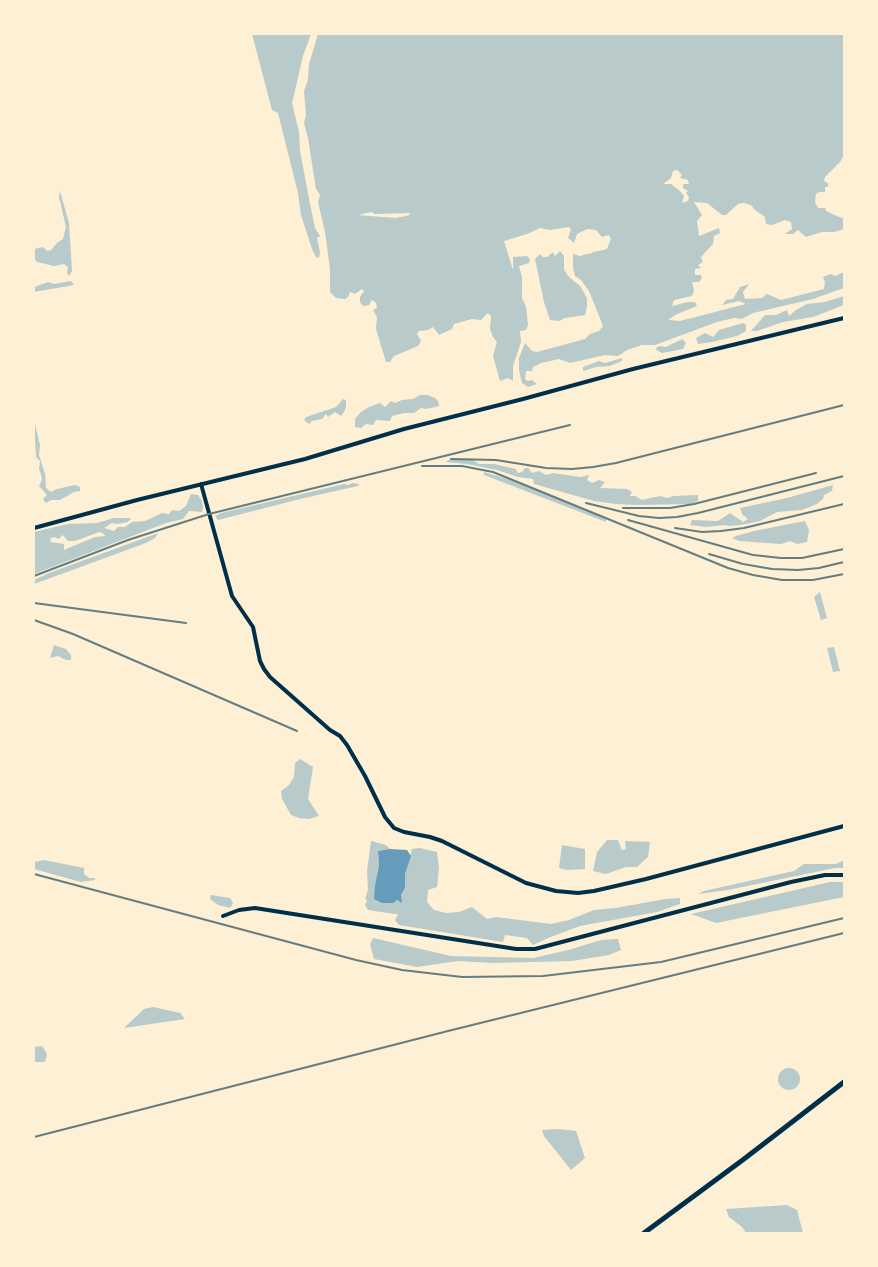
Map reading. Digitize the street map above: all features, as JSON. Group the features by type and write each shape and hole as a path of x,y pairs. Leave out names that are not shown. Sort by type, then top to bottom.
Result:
{"street":[{"path":"34,528 305,459 404,429 633,369 844,318"},
{"path":"202,484 232,596 253,627 260,661 264,670 340,736 377,797 385,817 394,828 442,841 526,883 556,891 578,893 594,892 646,879 844,826"},
{"path":"223,916 238,910 254,908 516,949 535,949 791,882 825,875 844,875"},
{"path":"644,1233 844,1082"}],"shaded area":[{"path":"252,34 311,34 303,56 292,103 299,132 300,151 315,228 320,236 317,238 320,252 319,258 316,257 312,249 301,215 298,193 278,113 272,110"},
{"path":"318,34 844,34 844,155 840,162 825,177 824,181 828,183 828,187 825,187 825,192 816,194 815,202 818,208 825,208 826,211 844,218 844,229 834,232 822,232 806,237 798,230 793,234 785,234 792,229 791,222 785,220 772,225 766,224 765,217 751,205 738,204 726,215 722,215 707,203 694,202 702,215 697,221 699,236 719,228 720,233 714,236 713,244 701,257 703,262 698,265 701,268 695,269 695,275 701,275 702,278 699,282 692,282 694,290 692,296 674,300 672,306 695,302 697,306 668,320 680,321 746,304 739,301 722,305 726,300 733,299 740,287 749,284 743,292 745,299 762,298 767,294 781,300 824,289 825,282 823,277 831,274 835,276 844,272 844,288 813,299 753,313 742,319 734,318 717,322 655,345 642,345 627,350 618,356 605,355 570,363 559,359 541,363 533,367 532,371 526,371 525,379 528,381 532,380 537,384 528,387 522,383 519,370 519,358 525,343 532,351 537,352 585,339 590,334 599,331 603,326 589,291 581,280 575,276 573,254 580,256 607,249 611,239 609,235 602,237 596,230 587,229 577,234 574,243 568,238 571,229 569,227 550,230 540,228 504,241 513,270 513,257 527,256 530,259 529,263 519,266 522,277 522,298 526,307 528,325 526,330 520,331 521,342 513,366 513,381 508,378 500,381 493,356 497,342 490,329 491,316 488,313 481,320 472,319 454,324 452,329 439,335 433,327 428,330 419,331 417,334 421,341 418,346 394,356 390,362 386,362 376,329 377,317 373,310 377,308 376,303 372,300 369,305 363,306 360,302 360,297 364,291 362,289 355,294 350,292 345,299 336,298 330,292 330,269 325,232 318,202 320,195 316,189 304,123 306,115 304,91 308,80 309,64","holes":["677,170 682,175 680,178 688,180 689,184 683,184 683,188 688,191 686,193 689,197 688,201 682,203 684,196 680,191 671,184 663,184 671,178 673,171","371,212 375,214 409,213 410,215 396,218 358,215"]},
{"path":"60,191 69,223 72,271 69,276 67,273 68,267 64,264 54,266 37,262 34,258 34,249 43,247 47,251 51,250 63,239 66,227 59,197"},
{"path":"560,251 564,256 564,269 568,276 580,286 587,298 587,306 585,315 565,318 559,321 550,320 544,302 535,259 540,254 543,257 547,257 553,252 555,256"},
{"path":"71,281 74,285 34,292 34,287 48,282 54,284"},
{"path":"844,296 844,305 813,317 783,322 757,331 751,331 765,315 776,315 787,310 789,316 807,304 825,302"},
{"path":"743,323 746,325 746,331 737,336 698,344 696,338 705,333 713,337 719,330"},
{"path":"682,339 686,343 683,349 662,353 655,349 659,346 666,347"},
{"path":"622,358 622,361 610,366 596,367 583,371 583,367 599,361 605,363"},
{"path":"420,395 435,398 439,406 426,409 421,408 414,413 392,416 390,421 376,420 373,425 366,424 361,428 355,427 355,419 369,407 380,403 385,407 391,401 395,403 413,399"},
{"path":"343,399 346,401 346,407 341,416 335,412 328,417 326,414 322,419 312,421 309,424 304,420 306,417 336,407"},
{"path":"34,420 40,445 39,455 45,474 46,488 51,492 75,485 80,487 80,491 74,492 60,500 51,500 46,503 43,499 47,495 39,486 42,480 39,469 40,461 36,457"},
{"path":"448,460 473,460 479,464 494,464 516,469 518,473 528,468 532,473 539,471 546,475 553,473 580,477 589,475 587,480 592,483 599,480 605,482 600,488 627,489 632,492 630,496 635,496 642,500 660,496 667,498 698,495 698,501 691,504 636,505 594,501 534,484 533,479 467,464 446,462"},
{"path":"484,472 548,494 606,519 606,522 484,475"},
{"path":"352,483 359,484 358,486 218,520 215,516 221,513"},
{"path":"833,485 832,491 824,495 823,499 817,504 802,510 777,512 760,521 741,525 706,527 690,525 692,520 718,521 730,513 743,522 748,519 742,514 740,508 787,498"},
{"path":"191,494 198,495 202,501 202,512 189,511 183,519 166,523 34,574 34,532 68,524 97,523 114,518 131,518 128,522 112,523 104,528 114,531 118,527 125,527 132,522 145,521 162,513 169,514 172,510 179,511 186,506","holes":["99,532 105,536 95,537 64,550 64,544 50,542 51,538 55,537 58,539 63,535 68,541 75,541"]},
{"path":"805,521 809,530 807,542 797,544 790,541 781,544 739,541 732,538 754,531"},
{"path":"158,533 155,538 146,543 34,584 34,580 49,573"},
{"path":"820,592 827,618 821,620 814,597"},
{"path":"54,645 66,649 71,655 71,660 58,656 50,658"},
{"path":"834,647 840,671 833,672 827,648"},
{"path":"300,759 313,767 308,799 319,816 309,819 291,815 282,799 281,791 289,785 294,777 295,763"},
{"path":"607,840 618,840 622,850 626,849 625,841 650,842 648,857 637,867 626,867 606,874 593,871 597,852"},
{"path":"371,841 386,845 390,849 378,851 379,865 377,873 397,900 401,902 401,895 405,888 405,874 412,849 420,848 437,852 439,868 437,887 428,890 427,902 434,910 446,913 459,912 472,907 487,919 496,917 551,924 569,920 594,910 665,899 680,898 680,904 657,912 580,926 533,945 527,938 505,935 503,942 399,925 395,920 398,914 368,910 365,905 368,890 367,871"},
{"path":"562,845 585,849 585,869 567,870 559,868"},
{"path":"44,860 84,868 84,874 89,878 95,878 95,880 81,882 34,869 34,862"},
{"path":"844,860 844,868 835,868 728,890 698,894 704,891 794,871 804,864 836,864"},
{"path":"830,882 844,882 844,897 716,923 691,914"},
{"path":"211,895 230,898 233,903 230,908 218,905 210,899"},
{"path":"373,938 451,956 533,958 601,940 618,939 621,950 609,955 572,961 492,963 458,961 417,967 374,959 370,944"},
{"path":"153,1007 180,1013 185,1019 124,1028 144,1009"},
{"path":"42,1046 47,1054 45,1062 34,1062 34,1047"},
{"path":"789,1068 799,1075 800,1079 793,1089 789,1090 779,1083 778,1079 785,1069"},
{"path":"542,1130 576,1131 585,1158 571,1170 544,1136"},
{"path":"787,1205 797,1210 803,1233 746,1233 742,1227 729,1217 726,1209"}],"water":[{"path":"390,849 407,850 411,856 405,874 405,888 401,895 402,903 397,900 393,903 382,903 374,899 379,865 378,851"}],"railway":[{"path":"451,459 496,460 546,468 572,469 593,467 616,463 844,405"},
{"path":"34,576 128,540 209,514 570,425"},
{"path":"422,466 462,466 493,472 728,568 753,575 782,580 813,580 844,574"},
{"path":"623,508 670,508 694,504 816,473"},
{"path":"586,503 639,516 677,517 844,476"},
{"path":"675,528 702,532 744,528 844,504"},
{"path":"628,520 753,555 802,558 844,549"},
{"path":"709,554 743,564 772,569 798,570 819,568 844,562"},
{"path":"34,603 186,623"},
{"path":"34,620 73,634 297,731"},
{"path":"34,874 356,960 402,970 462,977 543,976 661,962 844,918"},
{"path":"34,1137 448,1031 844,933"}]}
